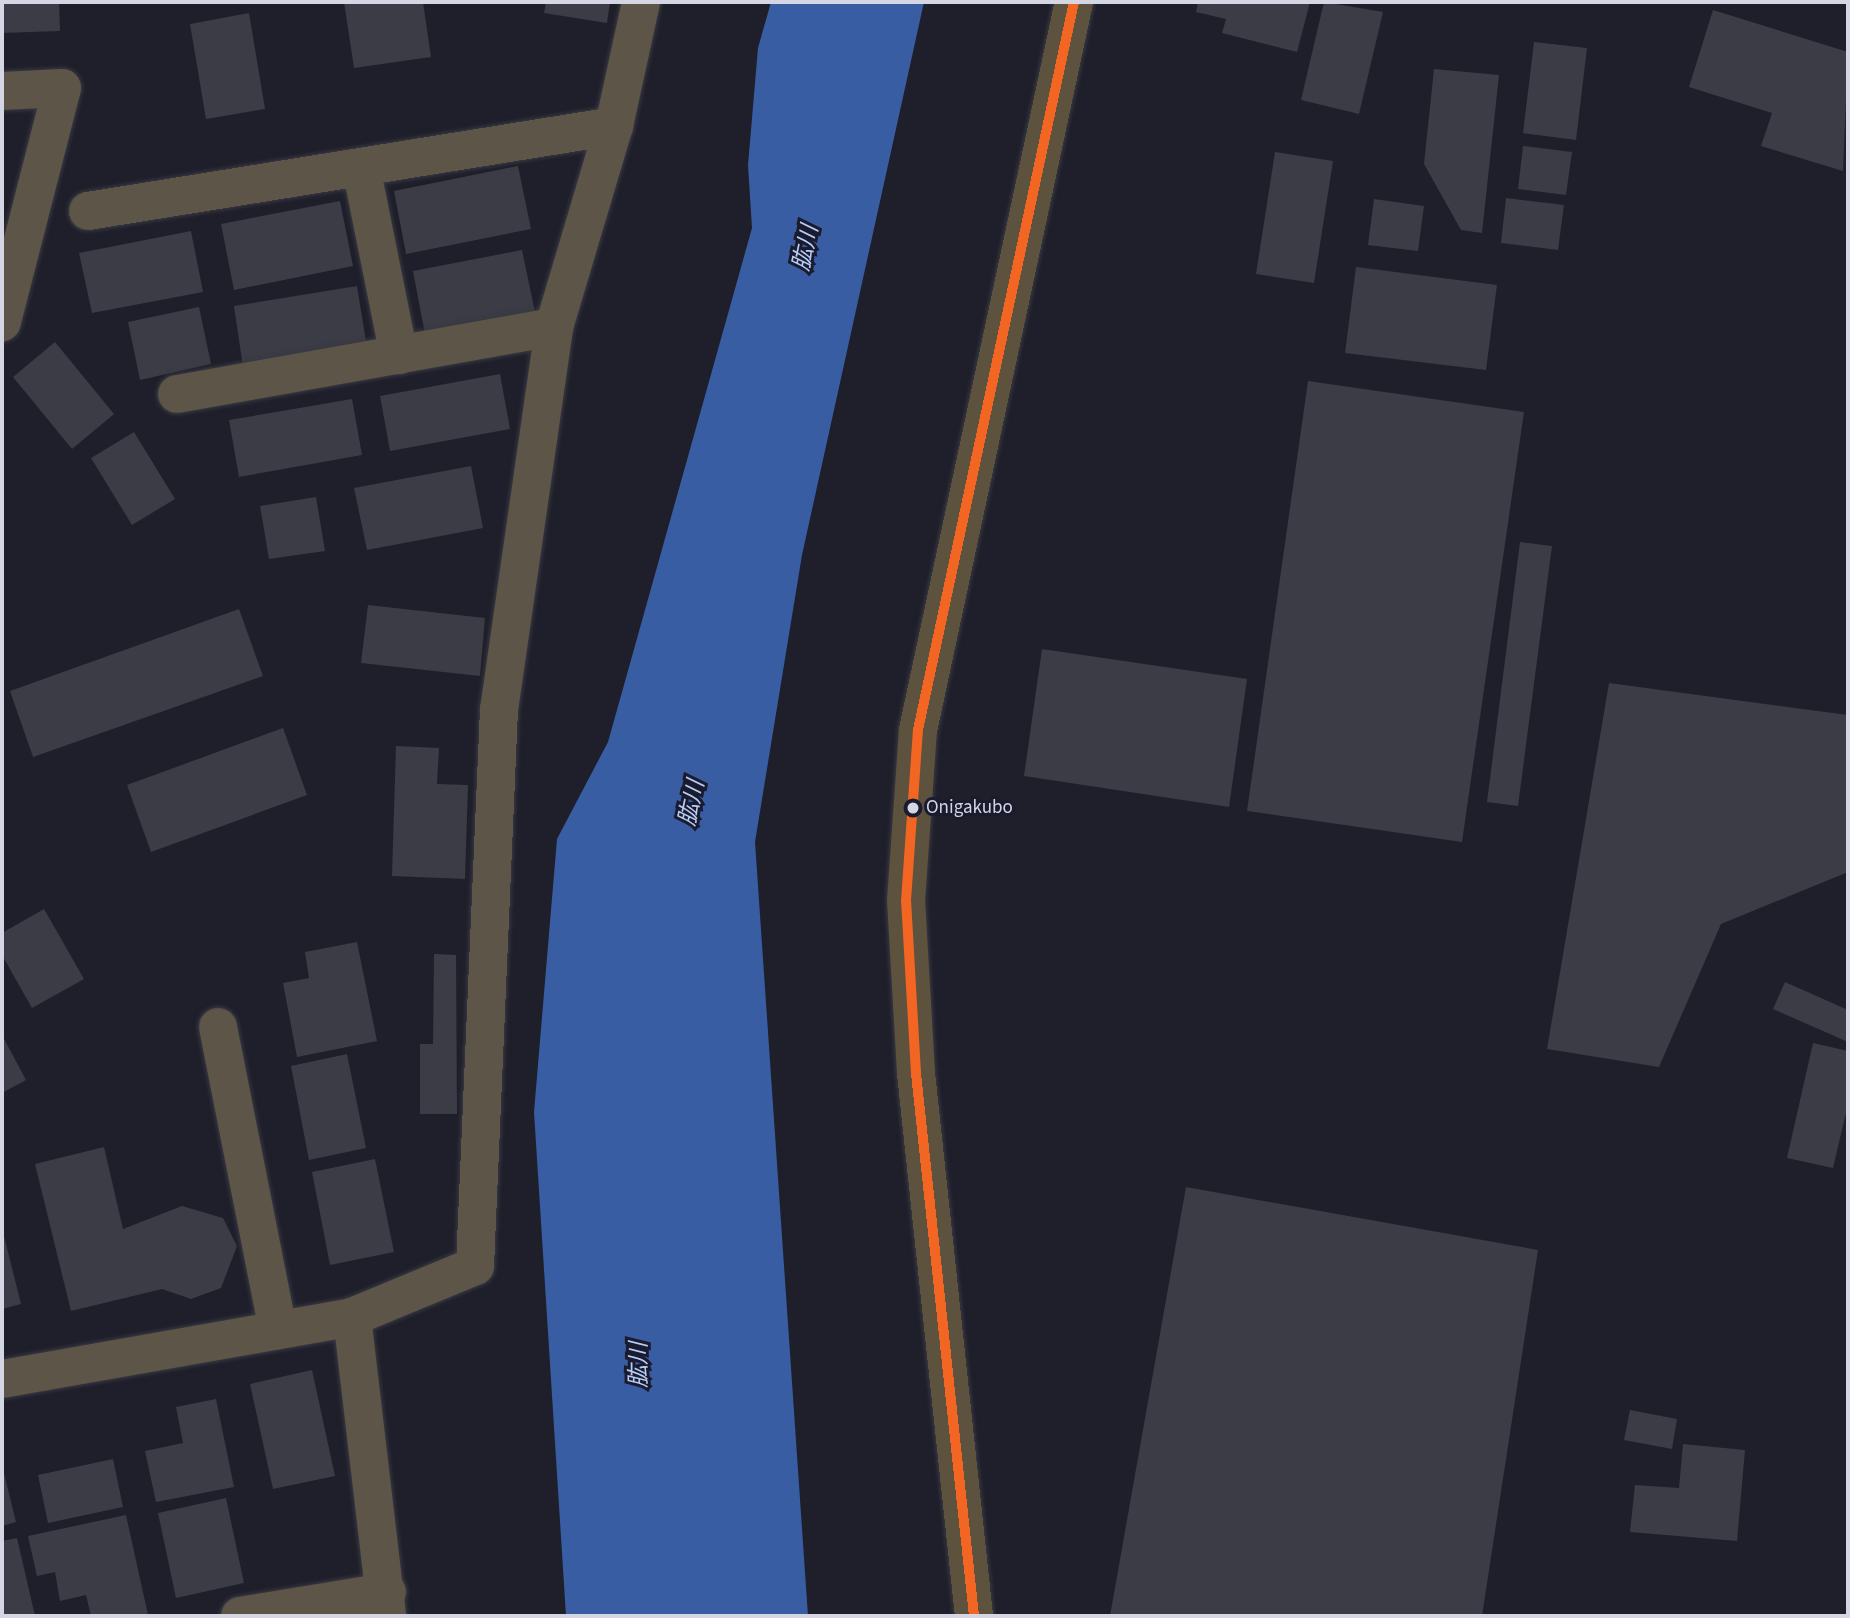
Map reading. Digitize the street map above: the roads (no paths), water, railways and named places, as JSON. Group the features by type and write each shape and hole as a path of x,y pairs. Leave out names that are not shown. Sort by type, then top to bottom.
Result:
{"main road":[{"path":"974,1616 916,1073 906,901 919,730 1074,2"}],"street":[{"path":"2,1379 352,1317 474,1266 499,710 554,327 614,126 641,2"},
{"path":"2,91 62,88 2,322"},
{"path":"88,211 614,126"},
{"path":"361,167 399,355"},
{"path":"177,394 554,327"},
{"path":"218,1027 278,1330"},
{"path":"240,1616 387,1604 352,1317"}],"water":[{"name":"肱川","path":"771,2 924,2 802,555 755,842 808,1616 566,1616 534,1112 557,839 608,742 752,228 748,165 758,48"}],"place":[{"name":"Onigakubo","path":"913,808"}]}
